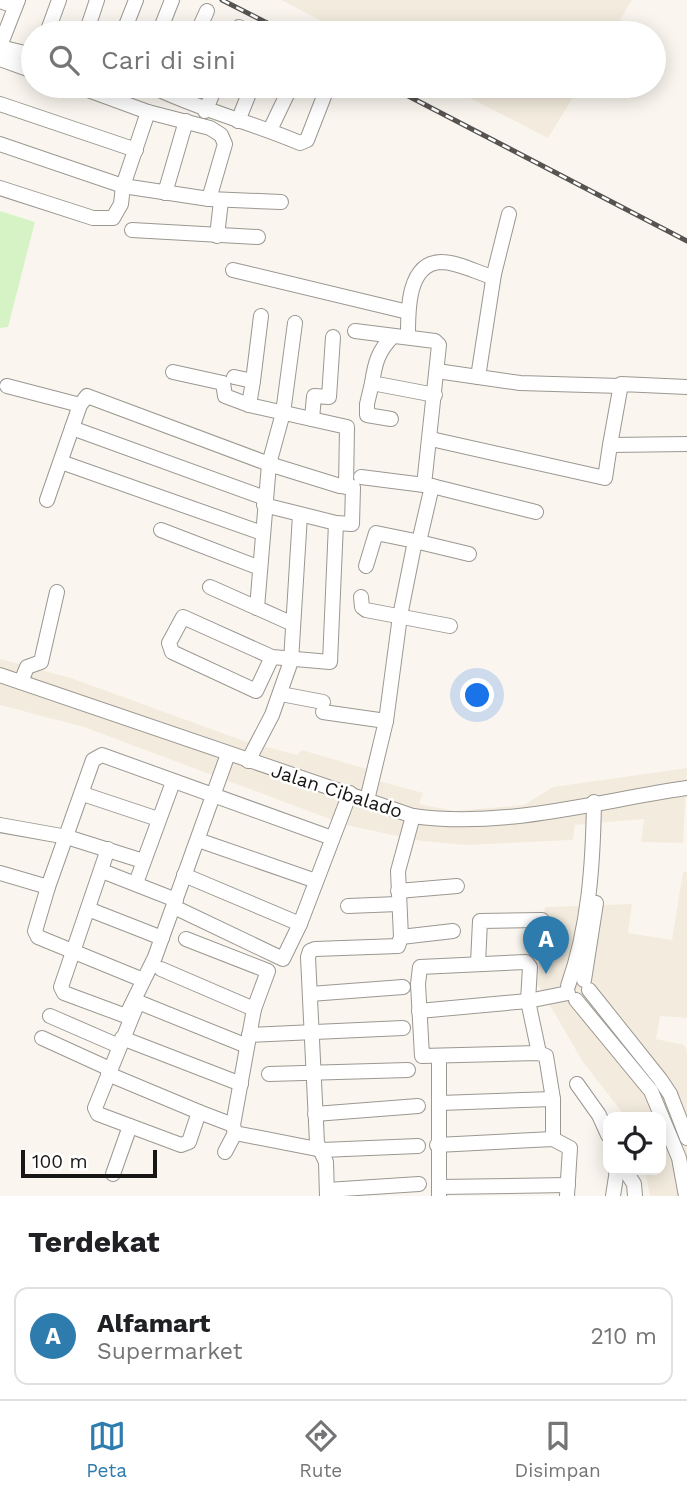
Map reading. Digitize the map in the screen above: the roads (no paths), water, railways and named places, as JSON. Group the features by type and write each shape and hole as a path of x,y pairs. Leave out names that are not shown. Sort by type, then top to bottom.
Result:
{"street":[{"path":"52,21 60,0"},
{"path":"90,21 97,0"},
{"path":"128,21 136,0"},
{"path":"164,21 172,0"},
{"path":"0,1 16,3 0,46 21,52"},
{"path":"202,21 207,11"},
{"path":"0,59 21,67"},
{"path":"120,98 149,112 210,128 224,141 215,200 217,236"},
{"path":"185,98 205,111 270,130 300,143 307,140 323,98"},
{"path":"205,111 211,98"},
{"path":"238,121 247,98"},
{"path":"270,130 285,98"},
{"path":"0,104 136,150"},
{"path":"0,188 93,218 107,219 116,214 149,112"},
{"path":"166,193 186,121"},
{"path":"0,144 123,186 215,200 281,202"},
{"path":"478,377 494,274 509,214"},
{"path":"132,230 258,237"},
{"path":"391,419 368,415 367,404 381,349 400,336 412,287 423,269 443,262 489,276 494,274"},
{"path":"233,270 408,312"},
{"path":"248,405 261,316"},
{"path":"257,608 269,464 283,413 295,323"},
{"path":"355,331 438,342 428,485 400,616 386,721 369,794"},
{"path":"312,419 314,396 329,397 332,337"},
{"path":"438,371 520,383 687,387"},
{"path":"173,372 223,383 225,396 248,405 347,427 346,486"},
{"path":"234,377 253,381"},
{"path":"372,383 435,395"},
{"path":"7,386 80,405"},
{"path":"431,439 605,478 620,386"},
{"path":"47,500 61,462 72,428 80,405 86,396 91,395 269,464 353,487 352,524 299,515 72,428"},
{"path":"610,445 687,444"},
{"path":"61,462 262,533"},
{"path":"361,477 428,485 536,512"},
{"path":"248,761 281,694 291,661 299,515"},
{"path":"272,657 256,691 177,655 169,643 183,617 272,657 291,661 331,662 336,523"},
{"path":"161,530 260,568"},
{"path":"366,566 376,533 469,554"},
{"path":"210,587 293,624"},
{"path":"22,677 41,662 57,592"},
{"path":"361,597 362,607 366,610 450,626"},
{"name":"Jalan Cibalado","path":"0,675 22,677 248,761 350,793 369,794 413,816 456,820 486,819 687,788"},
{"path":"281,694 323,707 386,721"},
{"path":"108,849 61,987 64,993 126,1016 162,938 228,754"},
{"path":"144,980 36,934 48,887 93,760 102,755 332,838"},
{"path":"136,883 173,782"},
{"path":"102,871 136,883 279,959 285,956 300,925 350,793"},
{"path":"83,794 158,819"},
{"path":"419,1011 528,1002 571,993 586,996 601,870 598,801"},
{"path":"571,993 592,870 598,801"},
{"path":"413,816 398,871 401,937 398,946 310,951 310,994 317,1143 326,1162 327,1193 419,1184"},
{"path":"0,825 66,837 143,861"},
{"path":"198,840 316,881"},
{"path":"0,873 48,887"},
{"path":"184,876 300,925"},
{"path":"348,906 457,886"},
{"path":"88,909 162,938"},
{"path":"478,963 480,921 542,920"},
{"path":"401,937 453,931"},
{"path":"186,939 268,971 254,1009 234,1129 225,1152"},
{"path":"539,1054 528,1002 530,967 526,962 421,967 421,1054 424,1057 546,1056 553,1099 553,1139"},
{"path":"162,969 254,1009"},
{"path":"586,985 670,1094 687,1138"},
{"path":"310,994 403,987"},
{"path":"571,993 651,1091 679,1158 686,1196"},
{"path":"199,1112 185,1145 96,1112 120,1042 138,1002 248,1040 403,1028"},
{"path":"50,1016 241,1084"},
{"path":"42,1038 234,1129 322,1150 418,1146"},
{"path":"437,1145 553,1139 569,1148 567,1190 439,1191 437,1145 439,1057"},
{"path":"269,1074 408,1070"},
{"path":"577,1084 603,1127"},
{"path":"440,1103 553,1099"},
{"path":"316,1114 418,1106"},
{"path":"113,1174 130,1126"},
{"path":"613,1196 616,1175"},
{"path":"628,1175 634,1184 635,1196"}],"railway":[{"path":"222,0 263,21"},
{"path":"412,98 687,241"}],"place":[{"name":"Alfamart","path":"546,974"}]}
